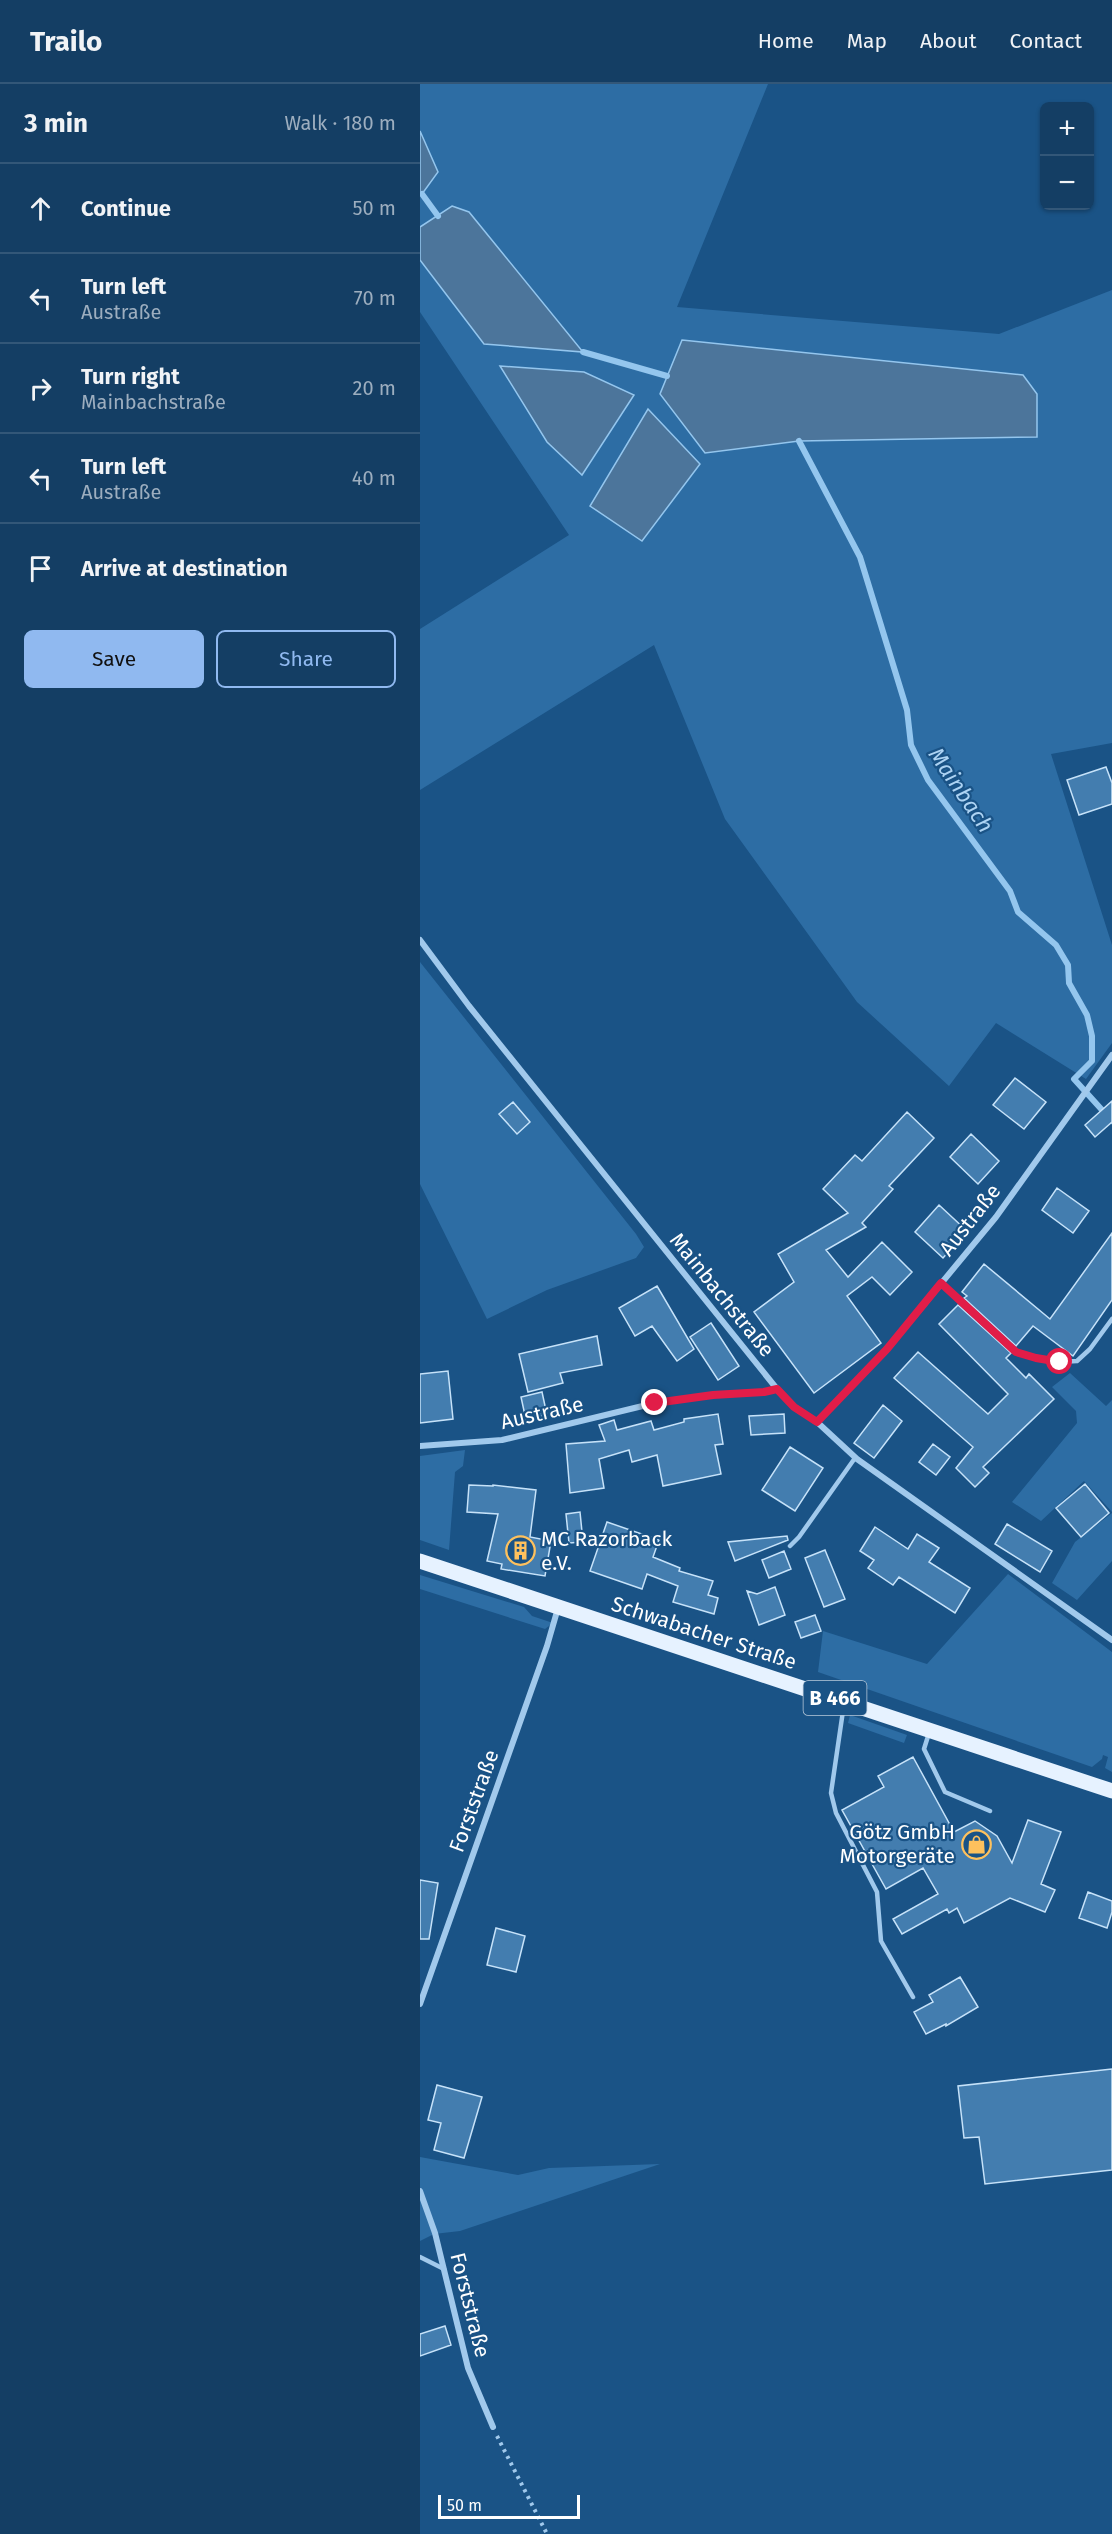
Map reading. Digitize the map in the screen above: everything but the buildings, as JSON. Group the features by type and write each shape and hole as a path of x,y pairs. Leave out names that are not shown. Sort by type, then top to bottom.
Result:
{"main road":[{"name":"Schwabacher Straße","path":"420,1561 1112,1791"}],"street":[{"name":"Mainbachstraße","path":"420,940 469,1006 777,1389 794,1407 817,1422 855,1458 1112,1640"},
{"name":"Austraße","path":"817,1422 887,1349 996,1217 1112,1055"},
{"name":"Austraße","path":"420,1446 501,1440 655,1403 777,1389"},
{"name":"Forststraße","path":"420,2004 547,1646 558,1607"},
{"name":"Forststraße","path":"420,2191 444,2269 468,2368 493,2427"}],"lane":[{"path":"941,1283 1016,1352 1036,1358 1060,1362 1077,1361 1090,1349 1112,1319"},
{"path":"790,1546 799,1538 855,1458"},
{"path":"844,1701 831,1793 836,1813 876,1892 881,1941 913,1997"},
{"path":"931,1730 924,1749 945,1792 990,1811"},
{"path":"420,2257 444,2269"}],"path":[{"path":"493,2427 547,2534"}],"shaded area":[{"path":"420,84 768,84 677,307 999,334 1112,290 1112,743 1051,754 1112,945 1112,1043 1086,1079 996,1023 949,1086 857,1002 725,819 654,645 420,790 420,629 569,535 420,312"},
{"path":"420,131 438,172 422,194 420,193"},
{"path":"452,206 469,212 583,352 484,344 420,260 420,227"},
{"path":"682,340 1023,375 1037,394 1037,437 799,441 705,453 660,394"},
{"path":"500,366 584,372 634,395 582,475 547,442"},
{"path":"648,409 700,464 642,541 590,506"},
{"path":"420,962 636,1234 644,1247 636,1258 547,1290 487,1319 420,1184"},
{"path":"1070,1373 1106,1406 1112,1400 1112,1512 1084,1481 1041,1521 1012,1502 1077,1423 1076,1411 1052,1387"},
{"path":"465,1450 463,1466 455,1472 449,1550 420,1540 420,1456"},
{"path":"1112,1513 1112,1561 1077,1600 1052,1583 1075,1542"},
{"path":"1008,1574 1112,1652 1112,1772 1105,1768 1108,1757 1103,1755 1102,1759 1092,1767 818,1672 823,1631 927,1664"},
{"path":"420,1575 524,1607 532,1616 553,1623 545,1629 420,1589"},
{"path":"850,1715 907,1735 904,1743 848,1723"},
{"path":"420,2157 518,2175 549,2168 660,2164 460,2231 434,2234 420,2241"}],"waterway":[{"path":"422,194 438,216"},
{"path":"583,352 667,376"},
{"name":"Mainbach","path":"799,441 860,557 907,710 911,745 928,780 1010,891 1018,912 1056,945 1068,965 1069,983 1087,1015 1092,1036 1092,1061 1074,1079 1112,1121"}],"place":[{"name":"MC Razorback e.V.","path":"520,1551"},
{"name":"Götz GmbH Motorgeräte","path":"976,1844"}],"route":[{"path":"655,1403 777,1389 794,1407 817,1422 887,1349 941,1283 1016,1352 1060,1362"}]}
